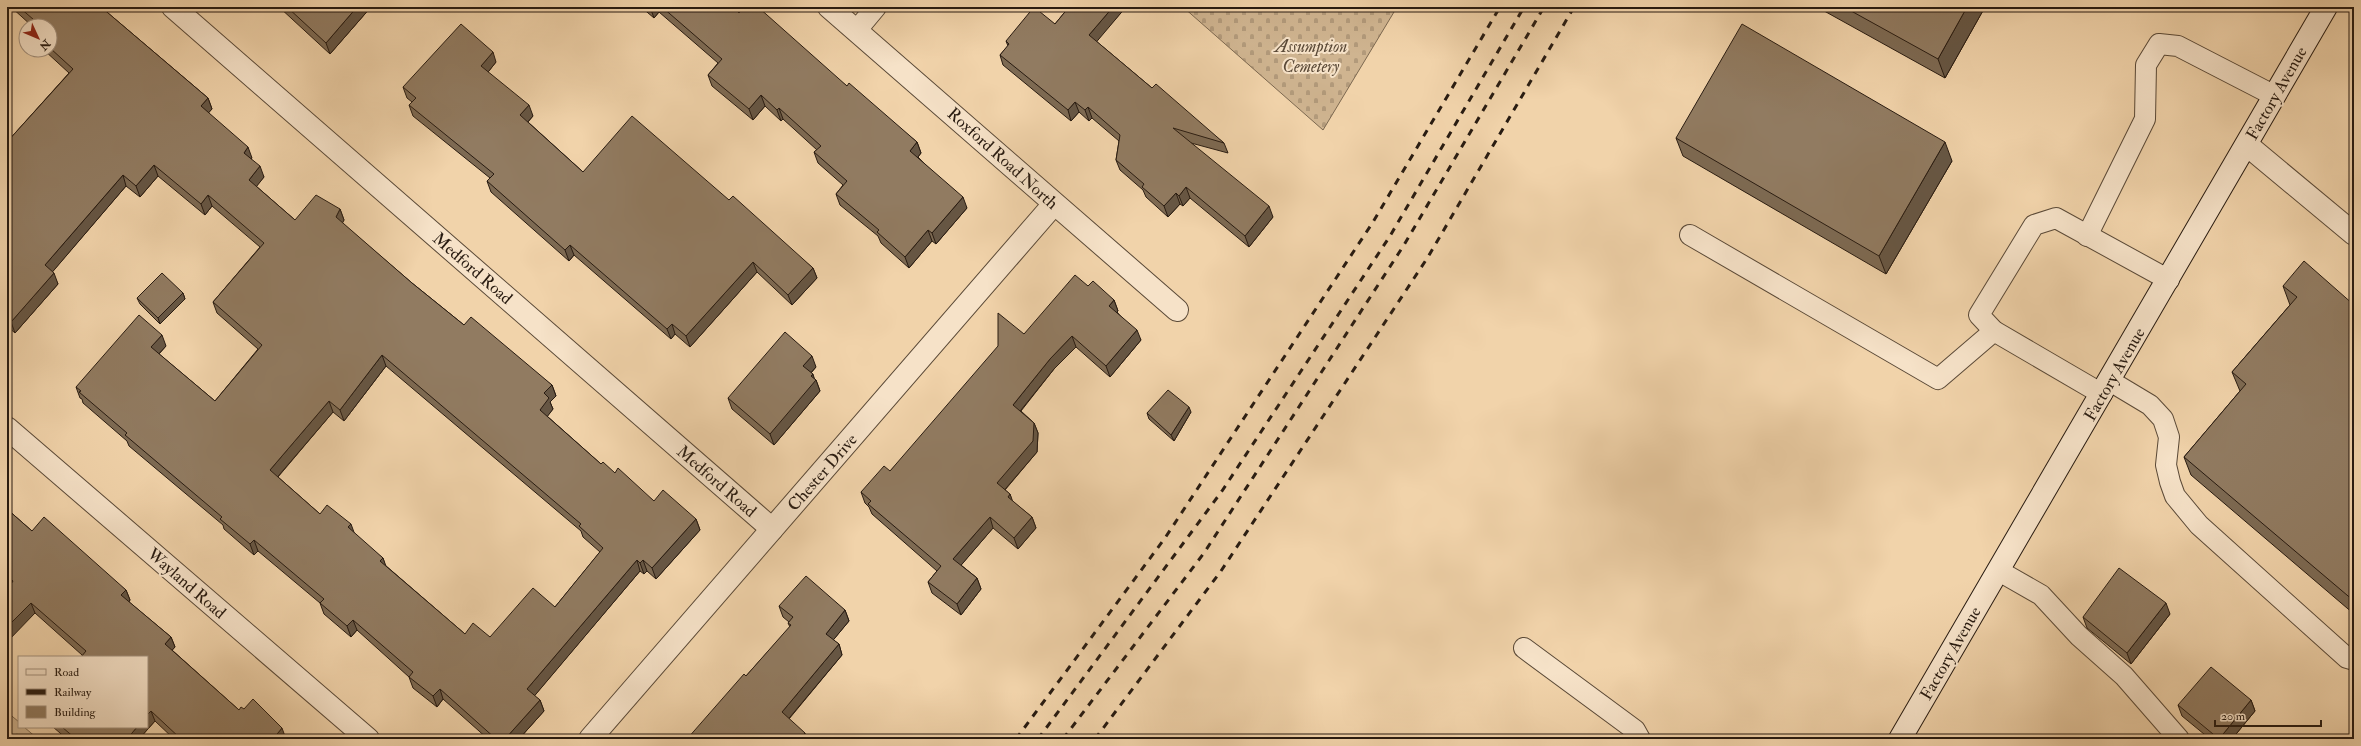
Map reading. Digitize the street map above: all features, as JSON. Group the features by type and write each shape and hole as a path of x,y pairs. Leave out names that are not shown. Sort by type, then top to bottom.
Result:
{"street":[{"name":"Medford Road","path":"173,7 772,529"},
{"name":"Roxford Road North","path":"829,7 1177,310"},
{"name":"Factory Avenue","path":"1900,739 2169,280 2326,7"},
{"path":"2247,145 2354,234"},
{"name":"Chester Drive","path":"590,739 1054,204"},
{"name":"Wayland Road","path":"7,428 368,739"}],"lane":[{"path":"856,31 876,7"},
{"path":"2088,236 2145,120 2146,65 2159,44 2178,46 2275,96"},
{"path":"2169,280 2056,218 2034,225 1979,315 1994,331 2106,387 2150,405 2163,419 2169,437 2166,465 2175,496 2199,525 2347,658 2354,660"},
{"path":"1690,235 1938,379 1994,331"},
{"path":"1998,571 2041,595 2079,636 2124,676 2179,739"},
{"path":"1524,648 1635,730 1640,739"}],"green space":[{"name":"Assumption Cemetery","path":"1183,7 1397,7 1323,130"},
{"path":"7,712 18,721 18,728 25,728 38,739 7,739"}],"building":[{"path":"19,7 101,7 208,98 201,106 248,147 244,153 260,166 249,180 295,220 316,195 340,209 336,217 412,283 464,325 471,317 552,385 544,393 549,398 540,410 601,464 603,462 615,473 618,468 654,501 663,490 696,519 652,568 643,560 640,563 637,560 527,689 540,700 505,739 496,739 440,689 433,696 409,677 413,672 353,620 347,626 320,603 324,599 254,540 250,544 220,519 222,517 125,435 127,433 79,392 81,391 76,387 139,315 162,335 151,347 215,401 262,345 213,302 264,243 208,195 201,204 154,165 136,186 123,175 45,265 54,273 11,322 7,318 7,142 73,69 58,55 58,18 32,18","holes":["382,355 581,524 579,526 603,548 555,607 533,588 490,637 473,623 465,634 380,561 383,558 348,527 351,524 327,505 320,514 270,470 329,401 340,410"]},
{"path":"287,7 357,7 326,43"},
{"path":"662,7 733,7 739,13 744,7 747,9 749,7 758,7 847,86 849,83 917,142 910,151 963,197 932,233 928,230 905,257 877,232 879,230 836,194 847,181 814,152 821,146 779,108 777,110 761,95 749,109 708,75 722,59"},
{"path":"1034,7 1055,24 1069,7 1113,7 1089,35 1152,88 1156,84 1224,143 1173,128 1269,206 1245,236 1186,187 1179,196 1176,193 1164,206 1142,187 1144,184 1116,160 1120,135 1088,107 1085,110 1075,102 1068,110 1000,55 1009,44 1006,41"},
{"path":"1844,7 1967,7 1938,59"},
{"path":"461,24 493,52 481,66 529,105 520,115 583,172 632,116 729,200 733,196 813,268 788,295 753,262 686,336 672,324 667,329 570,245 565,250 487,181 494,174 409,105 416,98 403,87"},
{"path":"1742,24 1945,142 1879,256 1676,138"},
{"path":"2304,261 2354,305 2354,601 2184,457 2246,384 2232,372 2297,297 2283,286"},
{"path":"162,273 183,293 158,318 137,298"},
{"path":"1075,275 1088,286 1093,281 1114,300 1109,306 1137,330 1106,366 1072,336 1050,359 1013,405 1034,423 1033,441 997,483 1010,494 1008,497 1032,517 1014,538 990,517 953,559 977,578 957,604 928,582 941,566 868,504 871,501 861,492 884,466 890,471 998,346 998,313 1024,334"},
{"path":"785,332 812,356 803,366 813,374 811,376 816,380 770,434 728,398"},
{"path":"1168,390 1189,407 1171,435 1147,413"},
{"path":"7,509 32,531 44,517 126,590 121,595 171,637 165,644 239,710 241,707 244,709 253,699 282,728 273,739 181,739 151,711 148,714 148,656 82,656 86,651 31,603 7,627 7,590 13,581 7,576"},
{"path":"2119,568 2166,603 2127,653 2083,617"},
{"path":"806,576 845,610 826,634 839,644 782,712 805,733 800,739 687,739 744,674 746,676 791,625 788,623 793,617 779,606"},
{"path":"2211,667 2251,700 2219,739 2178,705"},
{"path":"63,728 136,728 127,739 76,739"},
{"path":"681,734 686,739 676,739"}],"railway":[{"path":"1016,739 1165,538 1373,222 1500,7"},
{"path":"1038,739 1222,491 1390,236 1524,7"},
{"path":"1063,739 1204,553 1404,245 1544,7"},
{"path":"1095,739 1221,571 1428,257 1574,7"}]}
